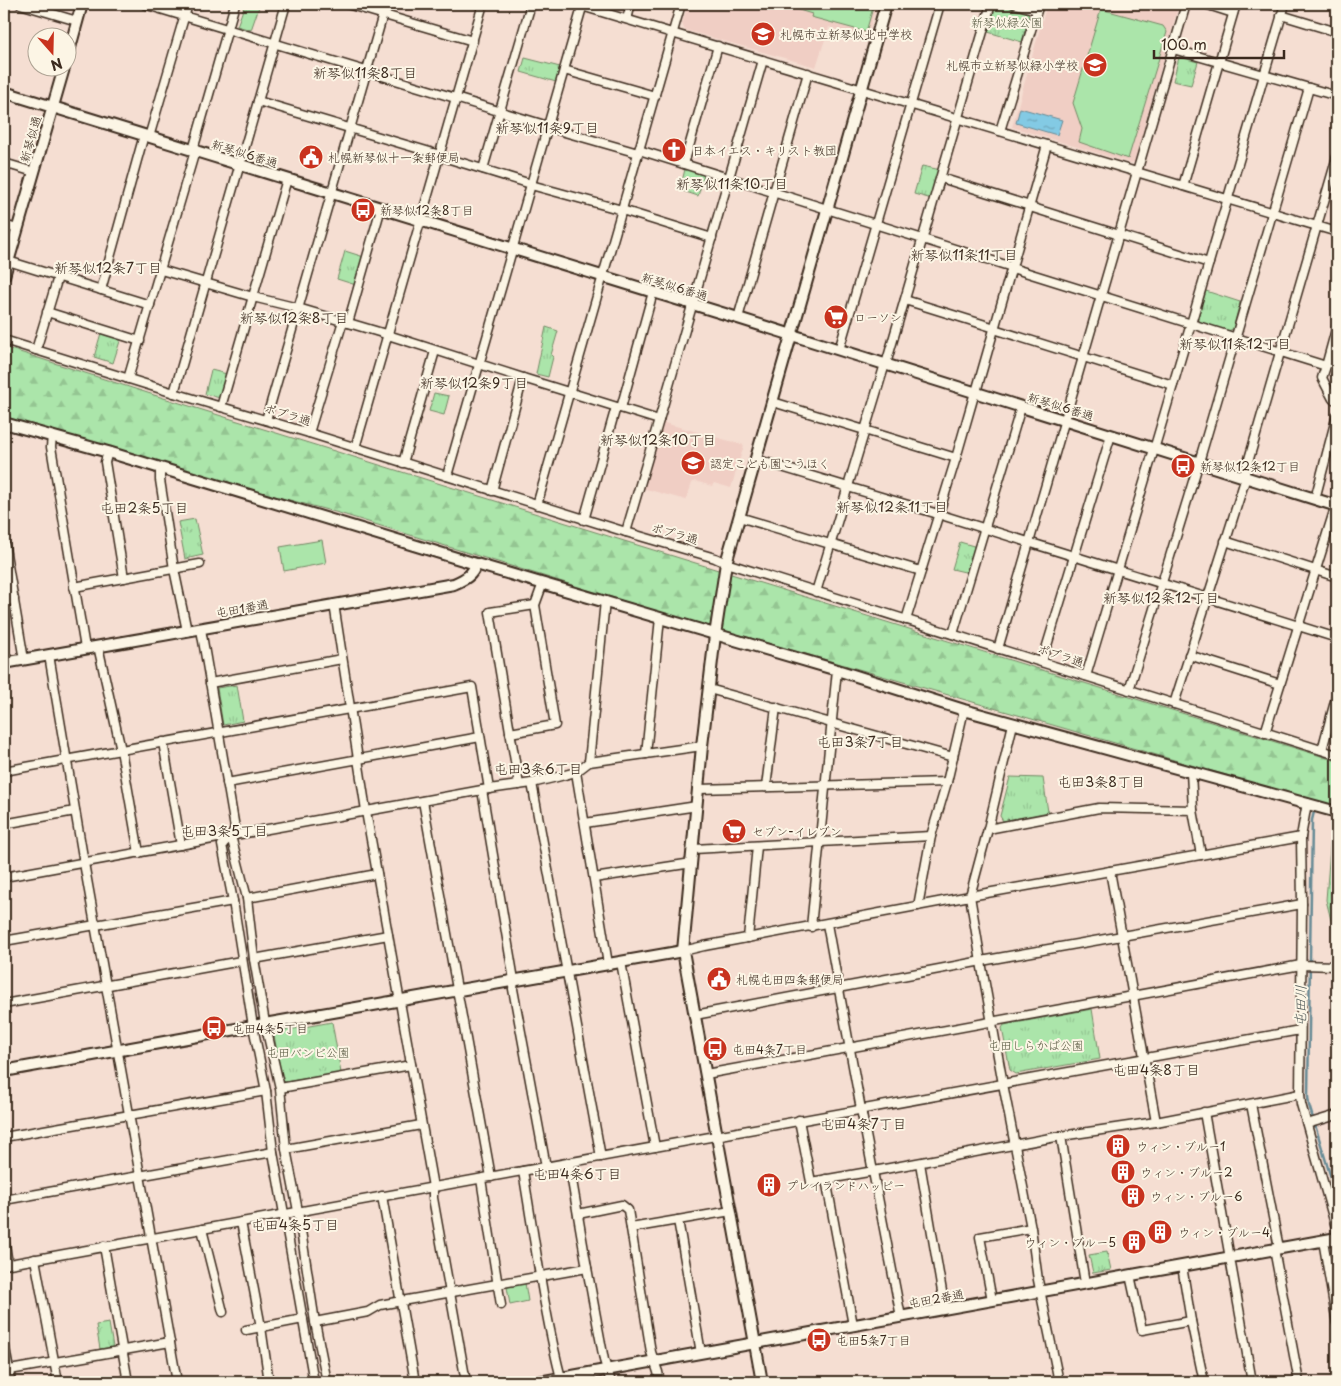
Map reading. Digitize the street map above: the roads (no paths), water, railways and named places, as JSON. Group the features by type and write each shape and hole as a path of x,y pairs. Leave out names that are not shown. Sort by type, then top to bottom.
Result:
{"street":[{"path":"20,4 77,21"},
{"path":"75,28 82,4"},
{"path":"144,4 547,126 684,164 1326,366"},
{"path":"101,290 188,4"},
{"path":"128,378 161,270 235,4"},
{"path":"174,394 286,4"},
{"path":"346,4 473,41"},
{"path":"266,420 386,4"},
{"path":"355,448 484,4"},
{"path":"484,169 531,4"},
{"path":"447,476 564,70 580,4 1337,232"},
{"path":"627,19 631,4"},
{"path":"537,505 681,4"},
{"path":"762,1382 683,951 694,849 702,746 715,635 726,563 886,4"},
{"path":"839,350 940,4"},
{"path":"816,592 905,300 991,4"},
{"path":"1000,131 1038,7 1014,4"},
{"path":"998,649 1186,4"},
{"path":"1204,4 1233,13"},
{"path":"1183,186 1236,4"},
{"path":"1086,676 1285,4"},
{"path":"1281,15 1337,32"},
{"path":"684,164 718,46"},
{"path":"1173,49 1337,96"},
{"path":"626,532 763,60"},
{"path":"564,70 655,96"},
{"path":"738,318 808,73"},
{"name":"新琴似通","path":"4,276 61,78"},
{"path":"1129,690 1199,462 1309,88"},
{"name":"新琴似6番通","path":"4,92 791,334 1337,505"},
{"path":"258,101 531,185 622,210 712,238"},
{"path":"906,620 976,392 1047,145"},
{"path":"1174,704 1225,541 1337,157"},
{"path":"4,163 34,172"},
{"path":"941,178 1209,263"},
{"path":"221,407 287,179"},
{"path":"309,434 381,208"},
{"path":"4,225 17,229"},
{"path":"8,261 150,305"},
{"path":"161,270 346,322 659,420"},
{"path":"36,350 58,277"},
{"path":"584,520 653,292"},
{"path":"905,300 1173,385"},
{"path":"47,312 140,341"},
{"path":"1337,326 1322,378 1333,399 1337,400"},
{"name":"ポプラ通","path":"4,340 584,520 715,558 816,592 1337,754"},
{"path":"403,463 435,351"},
{"path":"492,491 523,378"},
{"path":"773,402 956,458"},
{"path":"953,634 1022,407"},
{"path":"1315,498 1337,415"},
{"path":"4,423 108,452 476,564 837,670 964,710 1337,812"},
{"path":"1042,662 1111,434"},
{"path":"52,436 51,447 85,648"},
{"path":"108,452 105,462 124,578"},
{"path":"755,459 1337,638"},
{"path":"160,468 160,480 174,569 187,631"},
{"path":"1265,733 1337,505"},
{"path":"739,517 921,571"},
{"path":"1225,541 1337,577"},
{"path":"4,542 24,660"},
{"path":"74,587 200,564"},
{"name":"屯田1番通","path":"4,663 454,584 474,572 476,564"},
{"path":"510,733 555,725 535,605 542,583"},
{"path":"4,601 14,599"},
{"path":"589,762 605,602"},
{"path":"334,604 366,812 466,1382"},
{"path":"519,784 490,612 535,605"},
{"path":"646,754 660,618"},
{"path":"200,629 235,828 231,836 222,845 233,901 241,961 266,1091 273,1152 314,1382"},
{"path":"98,646 122,750 139,853"},
{"path":"49,655 84,863 177,1382"},
{"path":"1189,655 1280,684"},
{"path":"210,683 342,659"},
{"path":"811,927 837,670"},
{"path":"4,771 472,687 514,980 513,989 546,1167"},
{"path":"709,689 954,757"},
{"path":"1322,750 1337,694"},
{"path":"766,787 776,707"},
{"path":"918,906 932,836 954,757 964,710"},
{"path":"1013,724 970,896 1014,1145 1031,1228 1038,1280 1059,1382"},
{"path":"227,783 480,737"},
{"path":"163,742 181,845"},
{"path":"4,877 532,782 576,772 589,762 702,746"},
{"path":"576,772 608,964"},
{"path":"1191,772 1193,810 1201,855"},
{"path":"532,782 601,1157"},
{"path":"699,789 947,782"},
{"path":"423,801 491,1177"},
{"path":"1307,803 1301,837 1300,1094 1301,1104 1337,1231"},
{"path":"585,823 697,806"},
{"path":"988,829 1099,808 1193,810"},
{"path":"4,824 75,811"},
{"path":"231,836 247,898 254,959 280,1088 286,1149 327,1382"},
{"path":"694,849 932,836"},
{"path":"4,1071 683,951 970,896 1301,837"},
{"path":"748,938 757,846"},
{"path":"594,878 692,863"},
{"path":"1110,871 1156,1122"},
{"path":"247,898 377,874"},
{"path":"4,942 233,901"},
{"path":"696,1015 1302,904"},
{"path":"827,924 901,1316"},
{"path":"254,959 388,935"},
{"path":"4,1004 241,961"},
{"path":"621,962 656,1147"},
{"path":"706,1074 1301,965 1336,966 1337,971"},
{"path":"4,1238 6,1264 1300,1030"},
{"path":"280,1088 411,1065"},
{"path":"4,1137 266,1091"},
{"path":"799,1120 811,1182 1061,1136 1156,1122 1300,1094"},
{"path":"1251,1104 1299,1382"},
{"path":"1204,1112 1252,1382"},
{"path":"1307,1124 1337,1115"},
{"path":"286,1149 422,1126"},
{"path":"1061,1136 1085,1283"},
{"path":"4,1200 273,1152"},
{"path":"569,1163 604,1360 611,1382"},
{"path":"920,1163 946,1309"},
{"path":"523,1171 540,1276 561,1380"},
{"path":"480,1179 501,1305"},
{"path":"826,1179 853,1325"},
{"path":"382,1196 415,1382"},
{"path":"578,1214 622,1205 628,1210 651,1351 660,1382"},
{"path":"631,1228 731,1211"},
{"path":"678,1220 702,1353"},
{"path":"241,1222 270,1382"},
{"path":"992,1300 980,1237 1031,1228"},
{"path":"202,1229 223,1312"},
{"name":"屯田2番通","path":"539,1382 561,1380 654,1361 1337,1238"},
{"path":"1323,1240 1337,1323"},
{"path":"104,1246 128,1382"},
{"path":"35,1259 58,1382"},
{"path":"1182,1266 1204,1382"},
{"path":"315,1322 368,1312 380,1305 587,1268"},
{"path":"1130,1275 1142,1330 1191,1321"},
{"path":"246,1330 303,1319"},
{"path":"4,1342 6,1371 11,1382"},
{"path":"6,1371 170,1342"}],"water":[{"path":"1020,108 1062,120 1057,135 1016,123"}],"waterway":[{"name":"屯田川","path":"1314,812 1312,820 1308,1097 1337,1198"}],"place":[{"name":"札幌市立新琴似北中学校","path":"763,34"},
{"name":"札幌市立新琴似緑小学校","path":"1095,65"},
{"name":"日本イエス・キリスト教団","path":"674,150"},
{"name":"札幌新琴似十一条郵便局","path":"311,157"},
{"name":"新琴似12条8丁目","path":"363,210"},
{"name":"ローソン","path":"836,317"},
{"name":"認定こども園こうほく","path":"693,463"},
{"name":"新琴似12条12丁目","path":"1183,466"},
{"name":"セブン-イレブン","path":"734,831"},
{"name":"札幌屯田四条郵便局","path":"719,979"},
{"name":"屯田4条5丁目","path":"214,1028"},
{"name":"屯田4条7丁目","path":"715,1049"},
{"name":"ウィン・ブルー1","path":"1118,1146"},
{"name":"ウィン・ブルー2","path":"1123,1172"},
{"name":"プレイランドハッピー","path":"769,1185"},
{"name":"ウィン・ブルー6","path":"1133,1196"},
{"name":"ウィン・ブルー4","path":"1160,1232"},
{"name":"ウィン・ブルー5","path":"1134,1242"},
{"name":"屯田5条7丁目","path":"819,1340"}],"district":[{"name":"新琴似11条8丁目","path":"365,72"},
{"name":"新琴似11条9丁目","path":"547,127"},
{"name":"新琴似11条10丁目","path":"732,183"},
{"name":"新琴似11条11丁目","path":"964,254"},
{"name":"新琴似12条7丁目","path":"108,267"},
{"name":"新琴似12条8丁目","path":"294,317"},
{"name":"新琴似11条12丁目","path":"1235,343"},
{"name":"新琴似12条9丁目","path":"474,382"},
{"name":"新琴似12条10丁目","path":"658,439"},
{"name":"新琴似12条11丁目","path":"892,506"},
{"name":"屯田2条5丁目","path":"144,507"},
{"name":"新琴似12条12丁目","path":"1161,597"},
{"name":"屯田3条7丁目","path":"860,741"},
{"name":"屯田3条6丁目","path":"538,768"},
{"name":"屯田3条8丁目","path":"1101,781"},
{"name":"屯田3条5丁目","path":"224,830"},
{"name":"屯田4条8丁目","path":"1156,1069"},
{"name":"屯田4条7丁目","path":"863,1123"},
{"name":"屯田4条6丁目","path":"577,1173"},
{"name":"屯田4条5丁目","path":"295,1224"}],"park label":[{"name":"新琴似緑公園","path":"1007,22"},
{"name":"屯田しらかば公園","path":"1036,1045"},
{"name":"屯田バンビ公園","path":"308,1052"}]}
